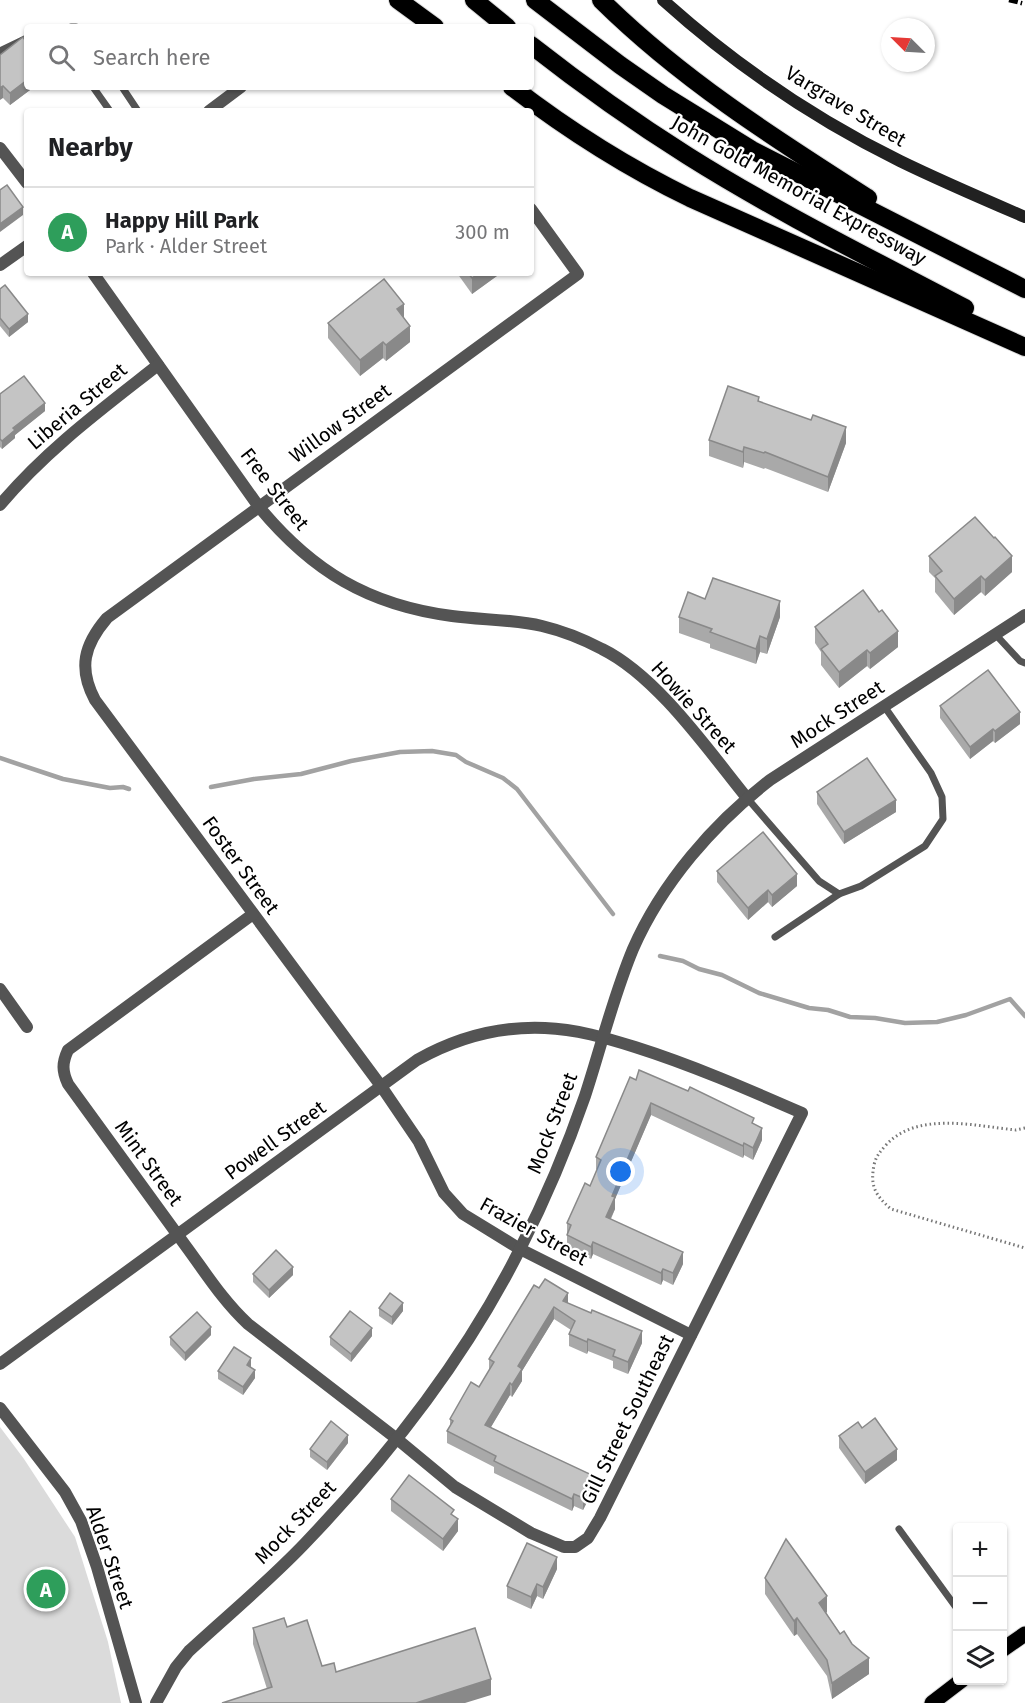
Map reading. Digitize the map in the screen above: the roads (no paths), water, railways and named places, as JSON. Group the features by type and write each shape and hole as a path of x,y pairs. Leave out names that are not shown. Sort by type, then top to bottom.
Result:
{"highway":[{"path":"398,0 431,24"},
{"path":"474,0 503,24"},
{"name":"John Gold Memorial Expressway","path":"535,0 620,64 717,129 783,167 1025,289"},
{"path":"601,0 657,51 736,113 951,251"},
{"name":"John Gold Memorial Expressway","path":"534,47 598,96 697,162 776,207 1025,340"},
{"path":"516,90 572,131 649,178 1025,347"}],"main road":[{"path":"1007,1647 1025,1634"},
{"path":"936,1702 956,1685"}],"street":[{"name":"Vargrave Street","path":"663,0 745,66 821,117 898,160 1025,217"},
{"path":"213,108 237,90"},
{"path":"0,148 24,179"},
{"name":"Willow Street","path":"86,661 90,641 108,618 578,274 534,213"},
{"path":"0,266 24,248"},
{"name":"Free Street","path":"95,276 259,507 281,533 316,565 364,593 406,607 450,616 540,626 568,634 604,650"},
{"name":"Liberia Street","path":"0,505 54,447 158,365"},
{"name":"Mock Street","path":"156,1703 176,1667 189,1651 310,1539 397,1439 460,1351 520,1249 561,1159 584,1098 619,985 634,948 658,902 682,868 747,798 770,780 1025,615"},
{"name":"Howie Street","path":"604,650 624,662 663,697 747,798"},
{"name":"Foster Street","path":"86,661 86,681 95,700 381,1086"},
{"name":"Mint Street","path":"253,914 68,1050 63,1073 68,1084 228,1305 248,1324 397,1439"},
{"path":"0,989 27,1027"},
{"name":"Powell Street","path":"0,1364 381,1086 437,1048 489,1032 545,1028 603,1037 713,1074 802,1113"},
{"name":"Frazier Street","path":"381,1086 419,1142 444,1193 463,1214 520,1249 691,1335"},
{"name":"Gill Street Southeast","path":"397,1439 455,1487 505,1518 554,1544 575,1547 588,1538 802,1113"},
{"name":"Alder Street","path":"0,1408 64,1492 81,1521 136,1703"}],"lane":[{"path":"0,51 24,39"},
{"path":"95,90 108,108"},
{"path":"124,90 136,108"},
{"path":"996,634 1020,661 1025,663"},
{"path":"775,937 839,894 861,886 926,846 943,819 942,797 931,773 885,706"},
{"path":"747,798 819,881 839,894"},
{"path":"899,1529 953,1604"}],"waterway":[{"path":"211,787 301,774 351,761 400,752 432,751 456,755 466,762 503,778 517,789 613,914"},
{"path":"0,758 63,779 110,788 129,789"},
{"path":"660,956 683,961 699,969 722,975 759,993 850,1017 905,1023 937,1022 966,1015 1010,999 1025,1016"}],"railway":[{"path":"1009,0 1025,4"}],"place":[{"name":"Happy Hill Park","path":"46,1589"}]}
